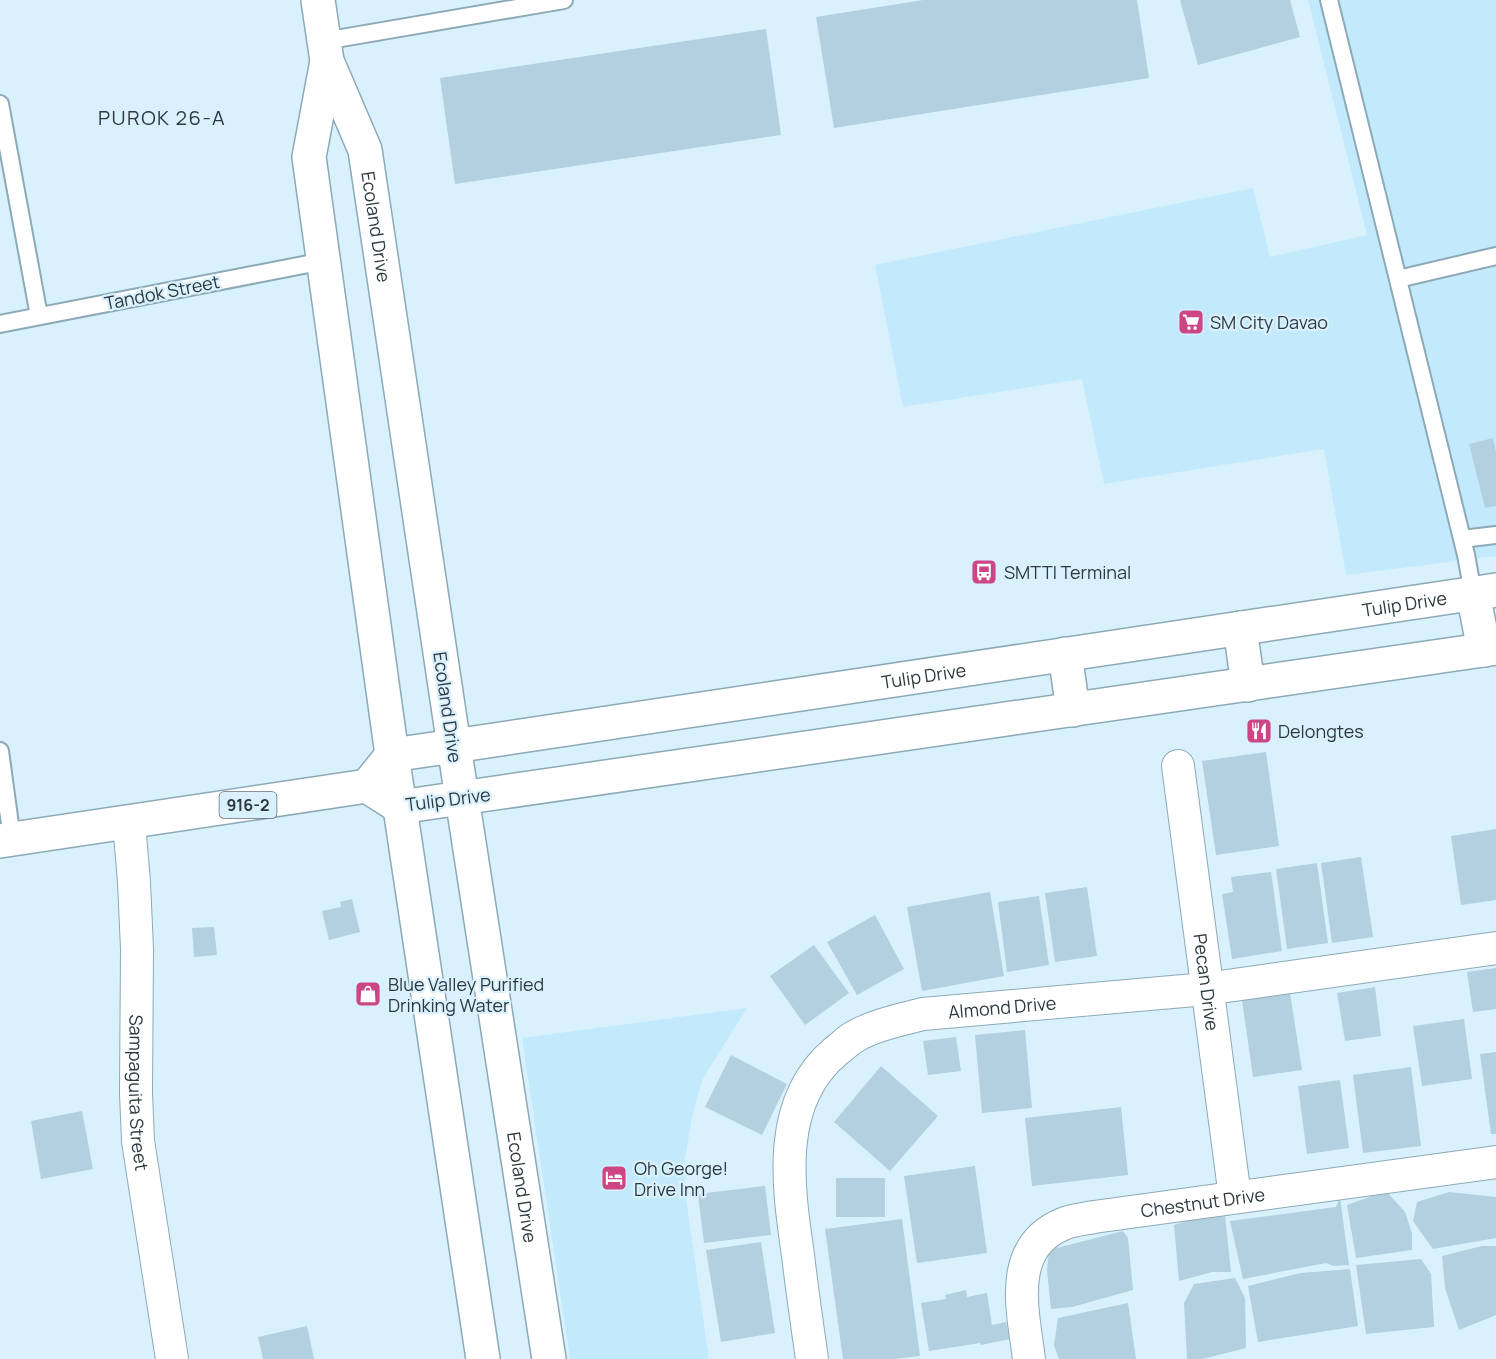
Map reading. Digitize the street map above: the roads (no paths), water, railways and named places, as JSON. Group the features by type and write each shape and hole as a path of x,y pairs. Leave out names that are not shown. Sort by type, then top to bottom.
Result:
{"main road":[{"name":"Ecoland Drive","path":"318,0 325,51 365,150 461,798 549,1359"},
{"name":"Ecoland Drive","path":"325,51 309,158 392,755 483,1359"},
{"name":"Tulip Drive","path":"392,755 1484,592"},
{"path":"1484,592 1490,649"},
{"path":"1226,630 1235,686"},
{"name":"Tulip Drive","path":"367,786 400,807 1490,649"},
{"path":"1065,654 1073,710"},
{"path":"367,786 392,755"},
{"name":"916-2","path":"6,840 367,786"}],"street":[{"name":"Pecan Drive","path":"1178,766 1206,989 1236,1197"},
{"name":"Sampaguita Street","path":"129,823 137,949 138,1141 172,1359"},
{"name":"Almond Drive","path":"812,1359 790,1197 788,1158 794,1118 804,1091 824,1062 853,1037 886,1023 923,1014 1206,989 1496,948"},
{"name":"Chestnut Drive","path":"1029,1359 1022,1297 1024,1265 1038,1240 1063,1224 1236,1197 1496,1162"}],"lane":[{"path":"325,51 564,0"},
{"path":"1329,0 1462,539 1484,592"},
{"path":"0,104 39,316"},
{"path":"1398,279 1496,256"},
{"name":"Tandok Street","path":"0,324 324,261"},
{"path":"1462,539 1496,535"},
{"path":"0,751 6,840"}],"place":[{"name":"SM City Davao","path":"1191,322"},
{"name":"SMTTI Terminal","path":"984,572"},
{"name":"Delongtes","path":"1259,731"},
{"name":"Blue Valley Purified Drinking Water","path":"368,994"},
{"name":"Oh George! Drive Inn","path":"614,1178"}],"district":[{"name":"PUROK 26-A","path":"162,117"}]}
